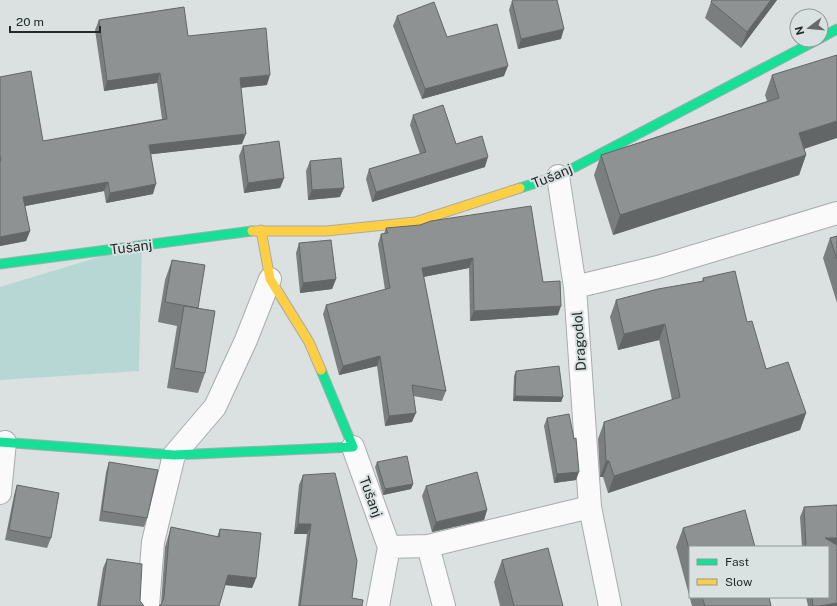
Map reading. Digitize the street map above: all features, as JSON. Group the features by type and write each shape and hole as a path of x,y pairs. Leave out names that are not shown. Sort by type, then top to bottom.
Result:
{"street":[{"name":"Tušanj","path":"0,264 261,230 326,231 415,222 558,176 802,48"},
{"name":"Dragodol","path":"558,176 575,287 590,507 610,606"},
{"path":"575,287 658,267 837,213"},
{"name":"Tušanj","path":"261,230 270,279 309,342 353,447 389,548"},
{"path":"148,606 153,542 174,456 215,407 246,340 270,279"},
{"path":"0,493 3,442 174,456 353,447"},
{"path":"378,606 389,548 428,546 590,507"},
{"path":"428,546 444,606"}],"shaded area":[{"path":"142,244 139,371 0,380 0,287"}],"building":[{"path":"557,0 564,29 521,39 512,1"},
{"path":"712,0 771,0 747,32 711,2"},
{"path":"434,2 447,37 497,24 508,66 425,89 397,16"},
{"path":"184,7 188,36 266,28 270,75 240,78 246,134 149,145 156,184 110,193 108,182 23,197 30,231 0,237 0,77 31,71 43,141 167,119 160,73 107,81 99,20"},
{"path":"837,55 837,121 799,133 806,155 620,215 601,155 779,98 772,75"},
{"path":"443,105 456,144 482,136 488,157 376,192 369,169 426,152 413,115"},
{"path":"279,141 284,178 248,183 243,146"},
{"path":"341,158 344,188 312,190 310,161"},
{"path":"531,206 543,282 560,281 561,306 474,311 473,258 422,268 446,391 412,385 416,413 389,416 380,356 343,366 326,305 390,288 381,234 388,233 386,228 420,225 431,221"},
{"path":"837,236 837,259 830,238"},
{"path":"331,240 336,279 303,283 299,243"},
{"path":"172,260 205,265 198,308 165,302"},
{"path":"735,271 747,322 752,321 766,369 788,362 806,413 614,476 609,461 606,461 604,422 680,397 665,324 624,334 616,300 658,289 704,281 703,278"},
{"path":"184,306 215,311 205,373 174,368"},
{"path":"559,366 563,397 515,396 516,371"},
{"path":"569,414 574,439 576,438 579,472 557,474 547,418"},
{"path":"407,456 413,484 385,489 377,462"},
{"path":"109,462 158,470 147,518 102,511"},
{"path":"477,472 487,510 436,522 426,486"},
{"path":"335,473 357,561 352,598 363,600 362,606 300,606 311,524 298,524 303,475"},
{"path":"17,485 59,493 51,538 9,530"},
{"path":"837,505 837,538 825,538 837,545 837,603 813,606 812,598 829,598 829,546 806,546 804,507"},
{"path":"745,510 755,546 689,546 689,549 683,528"},
{"path":"171,527 219,537 220,529 261,533 256,578 228,575 219,606 159,606 164,597"},
{"path":"548,548 563,606 514,606 502,560"},
{"path":"107,559 142,564 140,601 144,606 100,606"},
{"path":"702,598 769,598 771,606 705,606"}],"traffic: fast":[{"path":"829,34 837,29"},
{"path":"520,188 558,176 802,48"},
{"path":"0,264 252,231"},
{"path":"0,442 174,455 353,447 321,370"}],"traffic: slow":[{"path":"252,231 326,231 415,222 520,188"},
{"path":"261,230 270,279 309,342 321,370"}]}
